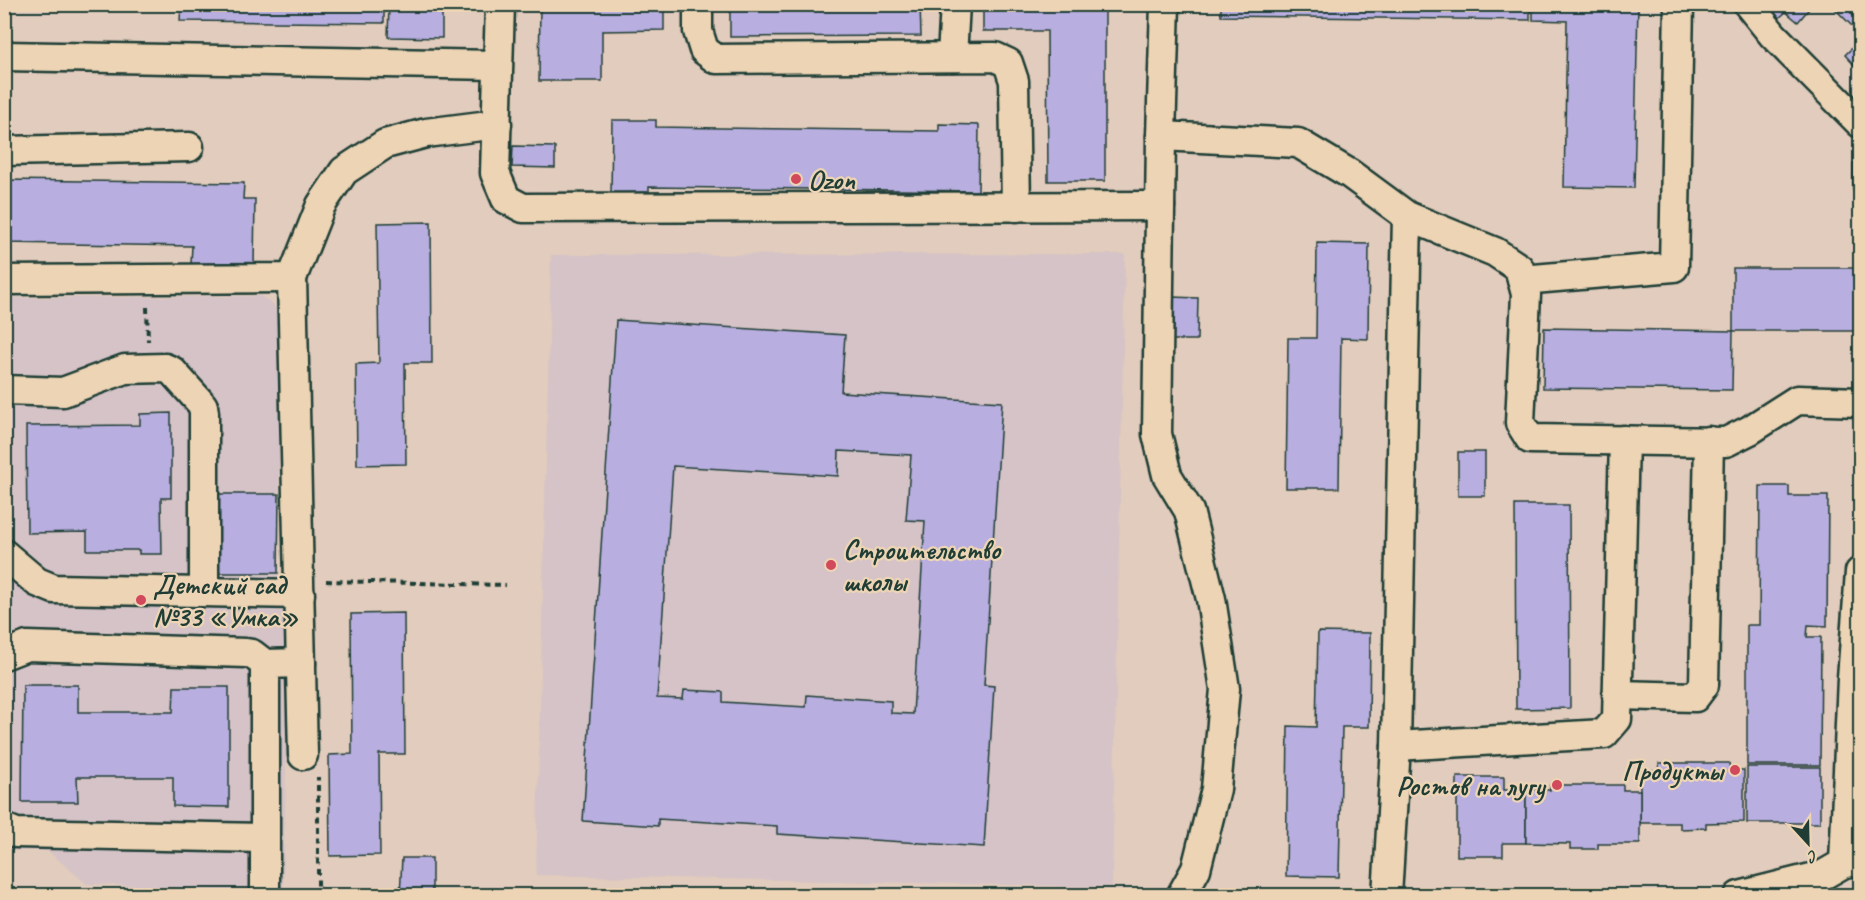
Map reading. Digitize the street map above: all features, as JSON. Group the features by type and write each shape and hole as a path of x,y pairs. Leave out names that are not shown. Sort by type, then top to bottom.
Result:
{"lane":[{"path":"500,4 495,173 506,199 523,208 1160,206"},
{"path":"698,4 698,31 701,41 704,50 716,59 995,57 1008,63 1014,81 1016,207"},
{"path":"952,57 955,4"},
{"path":"1165,4 1157,434 1167,475 1189,511 1211,599 1225,689 1216,789 1196,869 1181,896"},
{"path":"1522,280 1674,267 1679,4"},
{"path":"1748,4 1773,35 1860,123"},
{"path":"4,56 498,65"},
{"path":"303,755 292,278 321,205 344,171 385,144 426,133 497,124"},
{"path":"1161,136 1298,143 1350,174 1407,216 1495,252 1519,268 1526,294 1520,423 1530,439 1726,442 1750,430 1797,400 1860,402"},
{"path":"4,151 189,147"},
{"path":"1387,896 1396,746 1407,216"},
{"path":"4,280 292,278"},
{"path":"4,390 63,392 125,369 169,369 203,406 204,591"},
{"path":"1396,746 1604,734 1617,719 1624,440"},
{"path":"1617,695 1695,697 1704,685 1708,441"},
{"path":"4,554 37,582 54,588 204,591 300,587"},
{"path":"1739,896 1838,874 1856,677 1860,572"},
{"path":"4,655 27,646 246,653 252,654 265,664 301,663"},
{"path":"265,664 265,896"},
{"path":"4,828 16,833 264,838"}],"path":[{"path":"147,279 148,369"},
{"path":"300,587 506,585"},
{"path":"303,755 318,763 318,896"}],"shaded area":[{"name":"Строительство школы","path":"1125,254 1112,887 536,875 551,255"},
{"name":"Детский сад №33 «Умка»","path":"260,296 272,303 280,313 279,494 218,494 218,572 278,573 278,606 290,607 283,892 87,884 48,851 5,850 5,306 10,298"}],"building":[{"path":"4,4 181,4 180,7"},
{"path":"181,4 384,4 384,23 180,21"},
{"path":"389,4 442,4 442,38 388,37"},
{"path":"540,4 664,4 664,30 602,31 602,81 539,81"},
{"path":"730,4 920,4 921,36 730,37"},
{"path":"983,4 1105,4 1105,181 1048,181 1047,31 983,31"},
{"path":"1221,4 1530,4 1530,20 1221,16"},
{"path":"1533,4 1638,4 1634,188 1564,187 1567,21 1533,20"},
{"path":"1767,4 1813,4 1798,22 1786,12 1778,19"},
{"path":"1830,4 1860,4 1851,13 1859,21 1853,27"},
{"path":"1860,4 1860,35 1853,27 1859,21 1851,13"},
{"path":"1860,40 1860,66 1858,69 1845,55"},
{"path":"612,120 656,120 656,127 939,131 939,124 979,125 978,191 649,187 649,196 611,195"},
{"path":"513,146 555,147 555,168 512,167"},
{"path":"1853,163 1860,163 1860,190 1853,190"},
{"path":"4,180 244,183 243,199 255,199 254,265 191,264 192,246 4,243"},
{"path":"431,222 432,363 405,363 406,464 357,465 356,364 379,363 377,223"},
{"path":"1317,243 1369,244 1368,339 1341,338 1339,488 1286,488 1288,338 1316,338"},
{"path":"1733,268 1860,268 1860,331 1733,331"},
{"path":"1172,297 1198,298 1197,340 1172,340"},
{"path":"616,320 845,335 841,392 1002,402 984,685 994,686 984,847 777,834 777,826 658,819 658,826 583,821","holes":["839,451 911,455 906,520 925,521 913,714 891,713 891,701 807,695 806,707 723,702 723,692 684,690 683,699 657,698 673,466 838,476"]},
{"path":"1544,328 1733,331 1732,390 1543,388"},
{"path":"171,413 171,498 161,498 162,554 139,554 139,550 87,550 87,532 27,533 26,426 140,425 140,414"},
{"path":"1458,452 1485,452 1485,496 1458,496"},
{"path":"1760,486 1789,486 1789,496 1828,496 1827,626 1808,625 1807,637 1821,637 1820,765 1747,765 1747,625 1759,625"},
{"path":"218,494 279,494 278,573 218,573"},
{"path":"1515,505 1569,505 1570,708 1516,709"},
{"path":"404,613 405,754 379,754 380,855 330,856 329,755 352,754 351,614"},
{"path":"1318,632 1370,633 1369,727 1342,727 1339,877 1286,876 1288,726 1316,727"},
{"path":"23,685 78,685 78,712 173,712 174,687 229,687 229,807 173,806 173,777 77,777 78,802 22,802"},
{"path":"1659,763 1729,763 1730,770 1744,770 1744,822 1706,823 1706,828 1680,829 1680,823 1640,823 1640,770 1658,770"},
{"path":"1747,767 1820,767 1820,823 1747,823"},
{"path":"1457,777 1504,777 1504,790 1526,790 1526,843 1503,843 1503,856 1457,856"},
{"path":"1550,785 1623,785 1623,790 1640,790 1640,844 1598,844 1598,849 1570,849 1570,844 1526,843 1526,790 1550,790"},
{"path":"402,858 432,858 432,896 400,896"}],"place":[{"name":"Ozon","path":"796,179"},
{"name":"Строительство школы","path":"831,565"},
{"name":"Детский сад №33 «Умка»","path":"141,600"},
{"name":"Продукты","path":"1735,770"},
{"name":"Ростов на лугу","path":"1557,785"}]}
